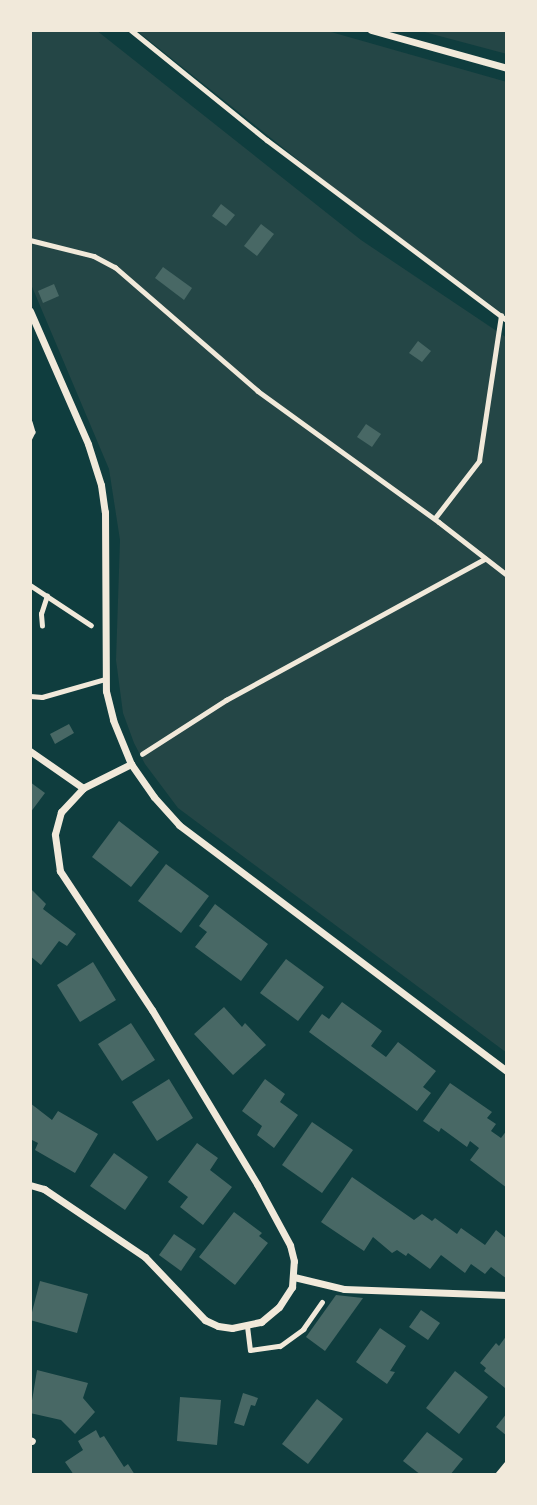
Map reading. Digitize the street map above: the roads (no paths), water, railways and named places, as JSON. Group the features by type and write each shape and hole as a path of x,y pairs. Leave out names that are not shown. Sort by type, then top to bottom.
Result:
{"street":[{"path":"371,30 507,68"},
{"path":"30,311 99,475 105,512 105,679 113,720 131,764 154,797 179,825 507,1071"},
{"path":"30,751 83,788"},
{"path":"30,1185 44,1189 145,1258 205,1320 218,1326 247,1326 261,1322 279,1307 294,1277 290,1245 232,1140 152,1010 60,871 55,834 61,812 83,788 131,764"},
{"path":"294,1277 344,1289 507,1295"},
{"path":"498,1475 507,1464"}],"lane":[{"path":"30,696 42,696 105,679"},
{"path":"247,1326 250,1350 280,1346 303,1329 322,1302"}]}
